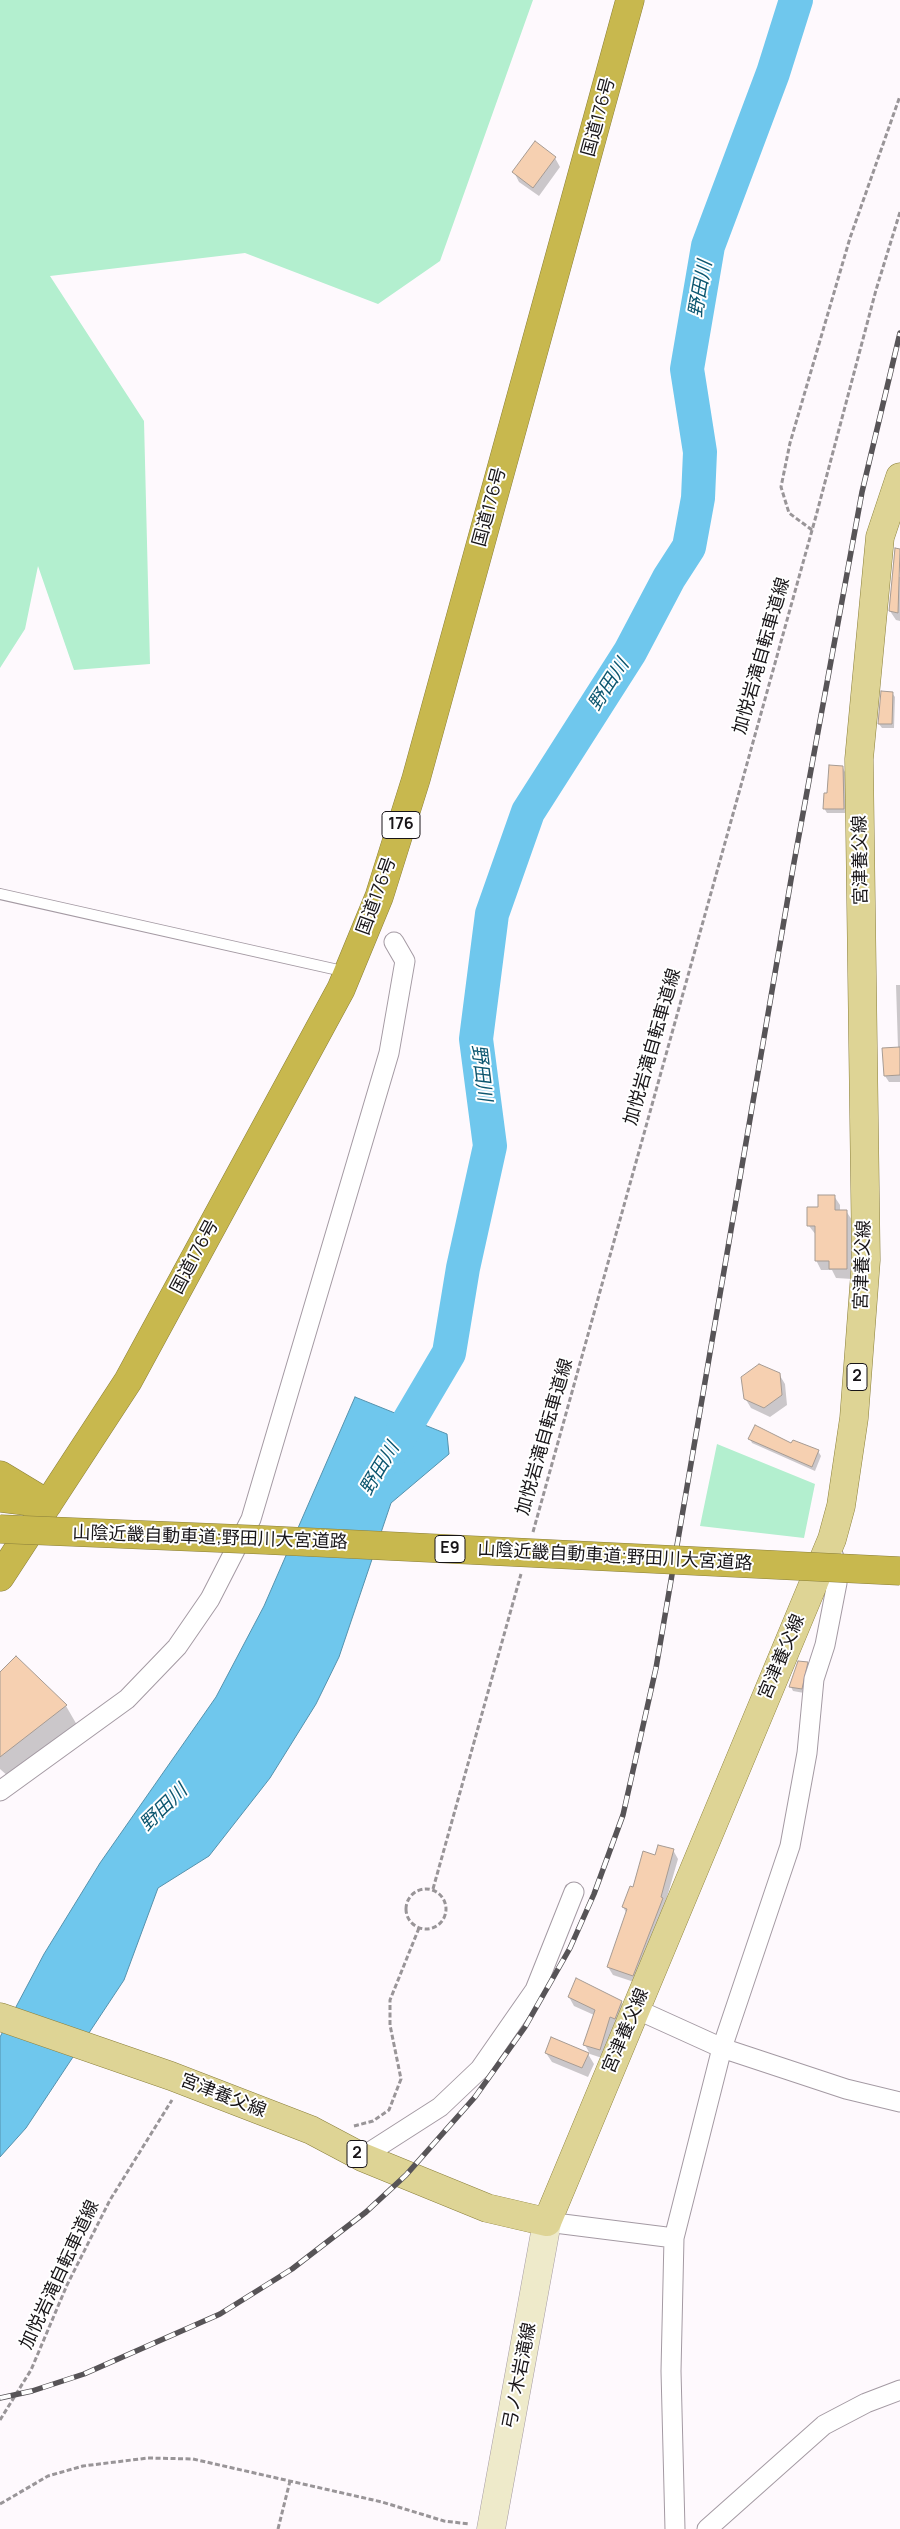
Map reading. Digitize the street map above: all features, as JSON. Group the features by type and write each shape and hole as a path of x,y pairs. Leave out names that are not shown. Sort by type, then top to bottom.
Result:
{"highway":[{"name":"国道176号","path":"0,1578 128,1381 341,990 379,897 416,779 630,0"},
{"path":"0,1475 48,1504"},
{"path":"0,1498 48,1504"},
{"name":"山陰近畿自動車道;野田川大宮道路","path":"0,1529 900,1571"}],"main road":[{"name":"宮津養父線","path":"0,2017 172,2087 311,2130 362,2157 487,2208 547,2222 832,1539 841,1506 854,1418 866,1260 859,759 880,537 900,477"},
{"name":"弓ノ木岩滝線","path":"492,2528 547,2222"}],"street":[{"path":"0,1791 127,1698 178,1647 210,1599 251,1519 325,1276 389,1053 405,962 394,942"},
{"path":"675,2529 671,2371 674,2238 722,2048 790,1846 807,1754 814,1679 825,1645 837,1583 832,1539"},
{"path":"362,2157 440,2107 480,2069 535,1990 574,1892"},
{"path":"636,2009 722,2048 846,2088 900,2102"},
{"path":"547,2222 674,2238"},
{"path":"707,2529 824,2425 866,2403 900,2390"}],"lane":[{"path":"0,894 348,972"}],"path":[{"path":"812,530 790,513 781,486 790,443 850,238 900,96"},
{"name":"加悦岩滝自転車道線","path":"532,1533 812,530 876,290 900,212"},
{"path":"434,1889 522,1571"},
{"path":"417,1889 434,1889 443,1897 447,1909 442,1921 432,1929 419,1928 407,1918 406,1901 417,1889"},
{"path":"348,2128 373,2121 389,2110 401,2079 390,2025 390,2000 419,1928"},
{"name":"加悦岩滝自転車道線","path":"0,2420 32,2370 67,2285 110,2200 172,2087"},
{"path":"0,2504 48,2476 83,2466 148,2458 193,2459 382,2502 444,2521 492,2528"},
{"path":"278,2529 290,2481"}],"green space":[{"path":"0,0 533,0 440,261 378,304 245,253 50,276 144,421 150,664 74,670 38,566 25,629 0,668"},
{"path":"717,1444 815,1484 804,1538 700,1526"}],"water":[{"path":"355,1397 447,1434 449,1454 391,1503 339,1657 316,1704 270,1778 209,1856 158,1888 124,1980 26,2128 0,2157 0,2037 44,1954 100,1863 216,1697 264,1606"}],"building":[{"path":"535,141 556,157 533,188 512,172"},
{"path":"895,548 900,549 898,613 889,611"},
{"path":"881,691 893,692 892,724 878,724"},
{"path":"829,765 843,766 844,809 823,809 824,793 827,793"},
{"path":"900,1047 900,1075 884,1076 882,1048"},
{"path":"818,1195 835,1195 835,1210 847,1210 847,1269 829,1269 829,1261 815,1261 815,1226 807,1226 807,1207 818,1207"},
{"path":"759,1364 780,1373 782,1395 764,1408 744,1399 741,1377"},
{"path":"755,1425 791,1443 793,1440 819,1450 812,1467 748,1439"},
{"path":"16,1656 67,1705 0,1757 0,1672"},
{"path":"798,1661 808,1662 802,1689 789,1687"},
{"path":"658,1845 674,1849 661,1897 663,1898 633,1976 607,1967 627,1909 622,1907 630,1886 633,1887 643,1851 655,1855"},
{"path":"576,1978 622,2001 615,2019 610,2017 600,2050 583,2045 595,2010 568,1997"},
{"path":"551,2037 589,2053 582,2068 545,2053"}],"waterway":[{"name":"野田川","path":"387,1458 449,1353 463,1268 490,1146 476,1039 492,914 528,812 630,652 669,578 689,547 698,498 700,452 687,369 708,246 773,73 796,0"}],"railway":[{"path":"0,2398 32,2391 84,2374 220,2314 292,2269 366,2212 406,2175 475,2097 525,2027 570,1948 594,1894 623,1815 656,1668 793,868 862,492 900,333"}]}
